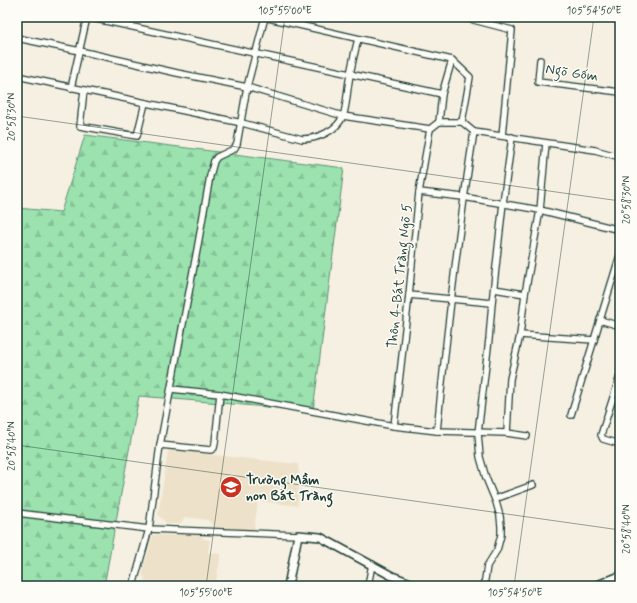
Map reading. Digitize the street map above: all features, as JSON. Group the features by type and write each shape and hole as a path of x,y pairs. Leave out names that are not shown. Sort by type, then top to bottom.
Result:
{"street":[{"path":"71,88 87,17 442,94"},
{"path":"133,586 149,529 160,445 210,176 214,161 217,157 234,149 238,144 248,87 265,17 452,60 470,77 462,122"},
{"path":"462,17 512,30 502,136"},
{"path":"17,38 80,50 177,73 248,87 343,116 430,129 439,122 462,122 474,132 595,150 620,157"},
{"path":"17,76 242,123 302,139 311,139 332,129 343,116 358,39"},
{"path":"439,122 442,94 452,60"},
{"name":"Ngõ Gốm","path":"540,60 538,82 620,92"},
{"path":"84,90 80,126 137,136 145,103"},
{"name":"Thôn 4-Bát Tràng Ngõ 5","path":"394,426 410,295 419,192 430,129"},
{"path":"437,431 450,299 463,197 474,132"},
{"path":"484,586 487,566 497,550 501,535 500,516 480,457 478,432 503,203 512,137"},
{"path":"507,433 510,379 520,334 525,294 540,210 546,143"},
{"path":"419,192 503,203 540,210 620,230"},
{"path":"571,415 620,255"},
{"path":"494,289 525,294"},
{"path":"410,295 492,303"},
{"path":"600,320 620,326"},
{"path":"520,334 594,340"},
{"path":"620,376 601,435 603,440 620,444"},
{"path":"171,389 220,394 394,426 437,431 507,433 527,436"},
{"path":"160,445 211,450 214,448 220,394"},
{"path":"495,499 533,484"},
{"path":"17,513 149,529 320,537 392,576 418,586"},
{"path":"288,586 298,535"},
{"path":"368,586 372,564"},
{"path":"596,586 620,576"}],"shaded area":[{"name":"Trường Mầm non Bát Tràng","path":"168,450 298,464 298,506 258,501 254,530 214,527 208,520 185,517 180,524 167,524 158,515"},
{"path":"153,535 202,535 203,539 210,540 208,552 221,554 215,586 143,586 145,579 142,574"}],"green space":[{"path":"85,135 344,168 313,411 139,396 104,586 17,586 17,208 61,212"}],"place":[{"name":"Trường Mầm non Bát Tràng","path":"231,487"}]}
